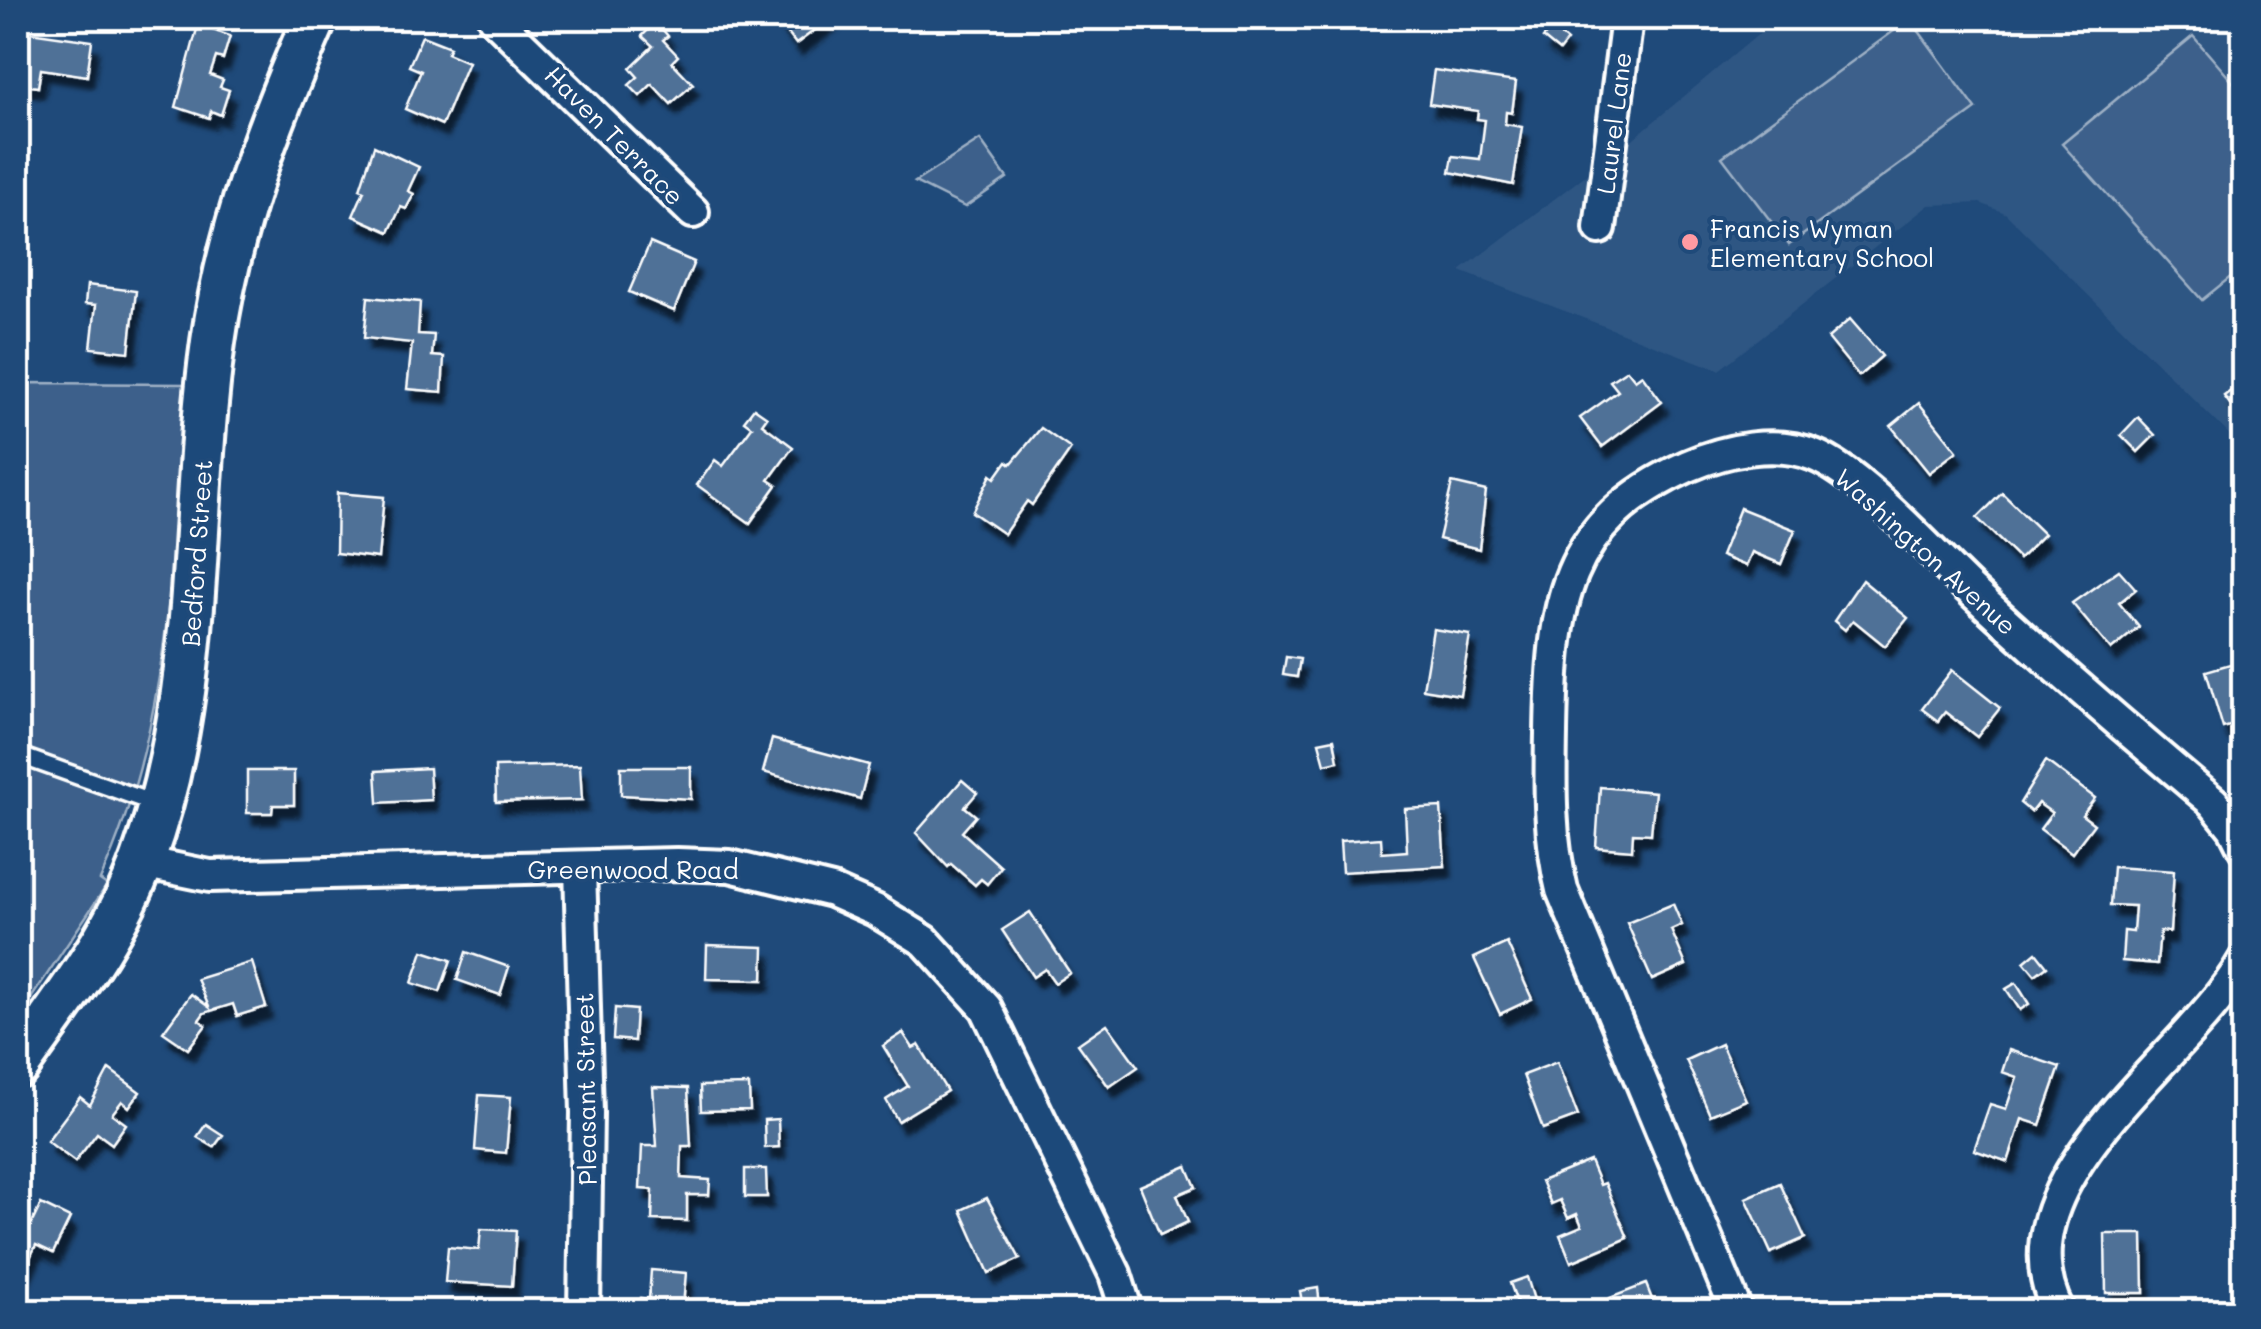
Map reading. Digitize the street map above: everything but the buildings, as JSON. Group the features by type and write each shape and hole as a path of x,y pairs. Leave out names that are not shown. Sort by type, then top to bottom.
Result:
{"main road":[{"name":"Bedford Street","path":"18,1065 100,946 142,862 160,806 189,660 208,385 224,278 259,150 315,18"}],"street":[{"name":"Haven Terrace","path":"494,18 692,212"},
{"name":"Laurel Lane","path":"1600,228 1628,18"},
{"name":"Washington Avenue","path":"1738,1312 1575,924 1553,854 1552,650 1563,593 1584,547 1622,506 1658,479 1734,452 1782,448 1814,455 1857,484 2055,669 2213,802 2244,848"},
{"name":"Greenwood Road","path":"142,862 210,876 695,865 773,874 846,897 925,942 986,1008 1115,1274 1127,1312"},
{"name":"Pleasant Street","path":"580,867 587,1113 584,1312"},
{"path":"2059,1312 2045,1270 2045,1232 2054,1204 2126,1098 2220,995 2244,961"}],"lane":[{"path":"18,755 160,806"}],"shaded area":[{"name":"Francis Wyman Elementary School","path":"1778,18 2243,18 2243,448 2005,213 1980,203 1929,205 1719,370 1460,271 1634,138"},
{"path":"1910,19 1976,109 1789,245 1722,157"},
{"path":"2193,36 2244,95 2243,267 2202,300 2062,144"},
{"path":"980,140 1007,178 965,207 915,182"},
{"path":"18,383 186,384 165,637 142,760 124,821 100,880 107,885 18,1018"}],"place":[{"name":"Francis Wyman Elementary School","path":"1690,242"}]}
